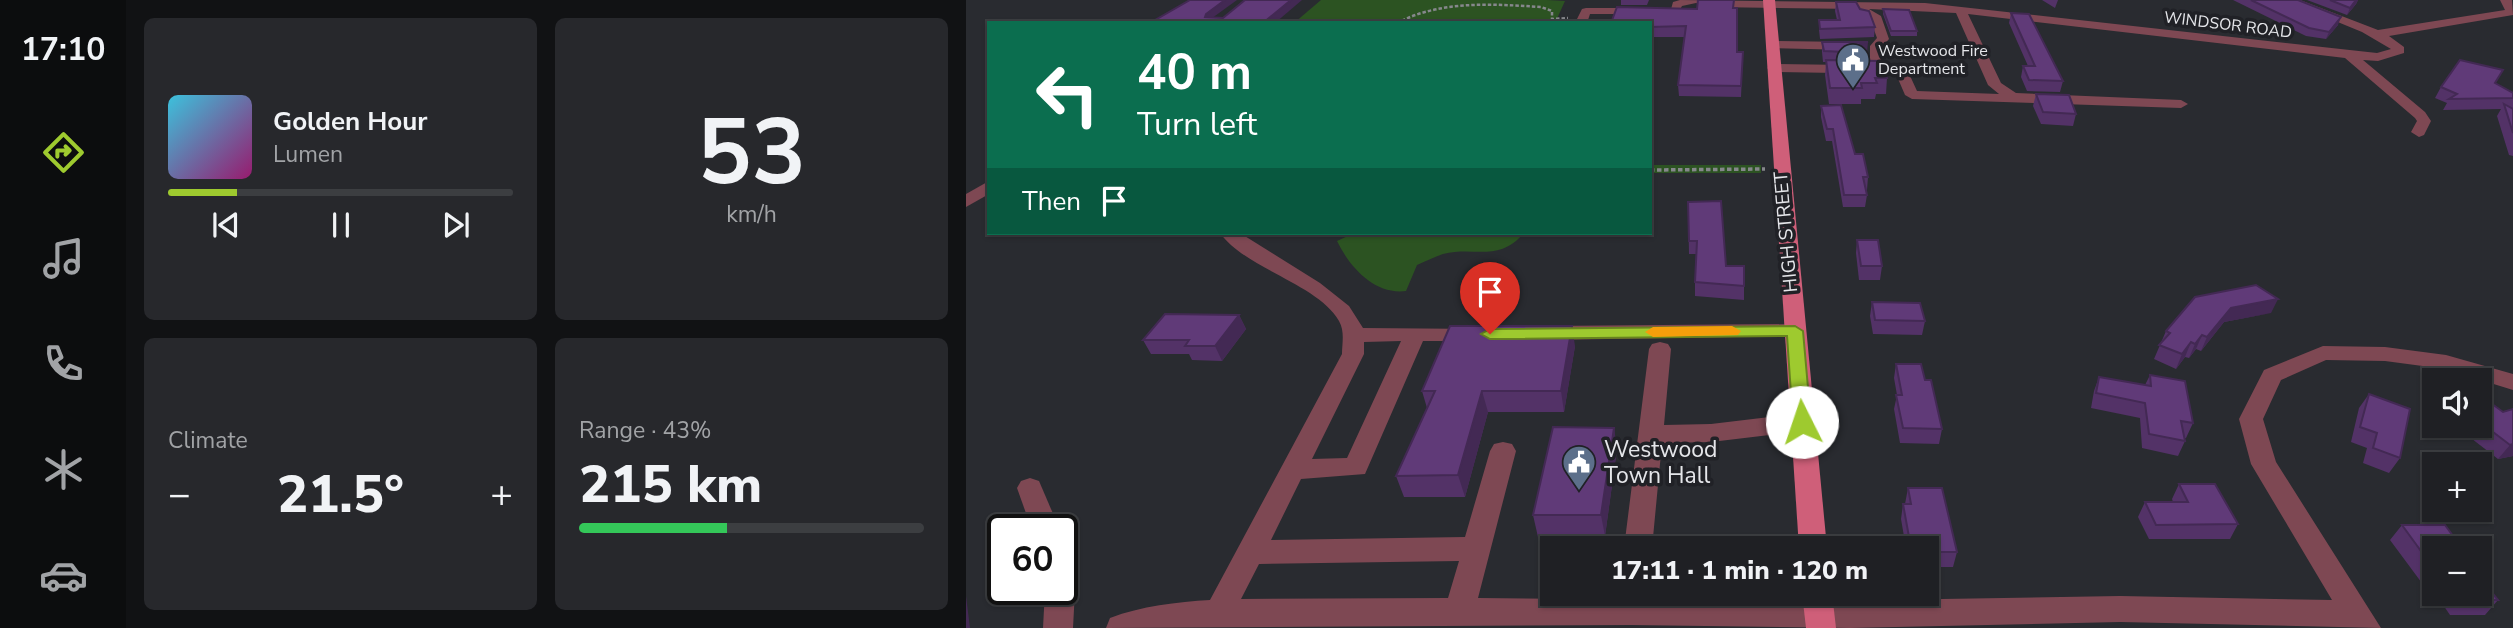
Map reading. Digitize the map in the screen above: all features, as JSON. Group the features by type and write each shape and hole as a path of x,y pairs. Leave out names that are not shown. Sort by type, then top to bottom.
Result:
{"main road":[{"name":"HIGH STREET","path":"1769,2 1812,536"}],"street":[{"path":"2290,0 2376,34 2509,13 2512,9 2506,0"},
{"name":"WINDSOR ROAD","path":"1582,21 1586,11 1668,7 1700,11 1712,4 1740,2 1862,4 2017,11 2349,55 2378,57 2400,50 2394,43 2376,34"},
{"path":"1774,58 1793,62 1874,60 1877,55 1876,46 1883,38 1875,16 1864,13 1862,4"},
{"path":"1960,10 1994,85 2013,97 2028,99"},
{"path":"1774,58 1803,45 1876,46"},
{"path":"1793,62 1811,53 1803,45"},
{"path":"2349,55 2420,116 2424,121 2419,132"},
{"path":"1774,58 1901,70 1912,95 2181,104"},
{"path":"966,202 987,187"},
{"path":"966,202 987,207"},
{"path":"1219,613 1290,470 1353,354 1354,335 1350,320 1326,298 1232,235"},
{"path":"1521,333 1795,331"},
{"path":"1354,335 1494,334"},
{"path":"1290,470 1356,467 1415,335"},
{"path":"1639,536 1660,349"},
{"path":"2362,621 2264,464 2251,419 2272,375 2323,353 2385,354 2446,362 2513,382"},
{"path":"1650,435 1711,433 1802,422"},
{"path":"1459,612 1503,451"},
{"path":"1030,488 1040,514"},
{"path":"1250,552 1477,549"},
{"path":"1058,628 1059,605"},
{"path":"1121,628 1181,615 1219,613 1459,612 1563,606"},
{"path":"1707,606 1819,612 1912,621 2362,621"}],"path":[{"path":"1435,3 1541,7 1552,11 1551,21 1582,21"},
{"path":"1399,21 1409,10"},
{"path":"1652,170 1781,168"}],"green space":[{"path":"1321,0 1565,1 1556,21 1296,21"},
{"path":"1652,165 1761,165 1761,173 1652,173"},
{"path":"1350,235 1522,235 1505,248 1495,251 1443,254 1417,265 1406,291 1384,289 1365,278 1349,261 1337,241"}],"building":[{"path":"1190,0 1225,0 1205,17 1223,18 1245,0 1291,0 1265,21 1153,21"},
{"path":"1698,0 1734,0 1733,8 1737,8 1737,52 1743,52 1741,86 1678,85 1686,26 1652,27 1652,21 1612,21 1617,7 1697,9"},
{"path":"2251,0 2298,0 2341,17 2329,32 2309,28"},
{"path":"2330,0 2356,0 2350,8"},
{"path":"1836,2 1856,2 1860,9 1869,11 1875,27 1820,29 1819,20 1840,20"},
{"path":"1883,9 1909,10 1917,31 1891,31"},
{"path":"2011,13 2029,14 2063,81 2029,80 2023,66 2035,66"},
{"path":"1822,42 1868,42 1847,47 1845,52 1824,51"},
{"path":"1826,60 1881,61 1887,78 1875,78 1877,83 1861,83 1862,88 1830,88"},
{"path":"2460,60 2503,70 2495,83 2513,93 2513,98 2449,99 2457,94 2441,87"},
{"path":"2036,94 2069,95 2076,114 2043,112"},
{"path":"2504,104 2513,109 2513,133"},
{"path":"1841,105 1855,154 1863,154 1868,177 1863,177 1867,195 1844,195 1833,129 1827,129 1821,106"},
{"path":"1721,201 1726,266 1744,266 1744,286 1695,282 1697,241 1689,241 1688,202"},
{"path":"1857,240 1878,240 1882,266 1861,266"},
{"path":"2256,285 2278,299 2231,308 2207,337 2202,335 2195,344 2191,342 2182,354 2159,345 2170,333 2166,331 2195,297"},
{"path":"1872,302 1920,303 1925,321 1875,320"},
{"path":"1165,314 1239,315 1215,346 1185,346 1189,340 1143,340"},
{"path":"1450,326 1572,326 1561,391 1482,391 1458,475 1396,476 1435,391 1422,391"},
{"path":"1896,364 1921,364 1925,380 1931,380 1942,429 1903,428 1896,395 1902,395"},
{"path":"2150,375 2185,381 2193,423 2181,421 2185,441 2149,434 2145,403 2096,393 2099,377 2151,386"},
{"path":"2369,394 2410,409 2400,458 2373,448 2377,433 2360,427"},
{"path":"2492,404 2503,412 2513,409 2513,444 2510,445 2492,431"},
{"name":"Westwood Town Hall","path":"1553,427 1614,428 1601,515 1533,515"},
{"path":"2179,484 2215,484 2238,524 2156,525 2145,502 2188,502"},
{"path":"1908,488 1942,488 1957,552 1939,552 1939,536 1909,536 1903,504 1911,504"},
{"path":"2402,525 2445,525 2453,536 2422,536 2422,552"}],"slow traffic":[{"path":"1653,332 1732,331"}],"place":[{"name":"Westwood Fire Department","path":"1853,90"},
{"name":"Westwood Town Hall","path":"1579,492"}],"route":[{"path":"1490,334 1795,331 1802,422"}]}
